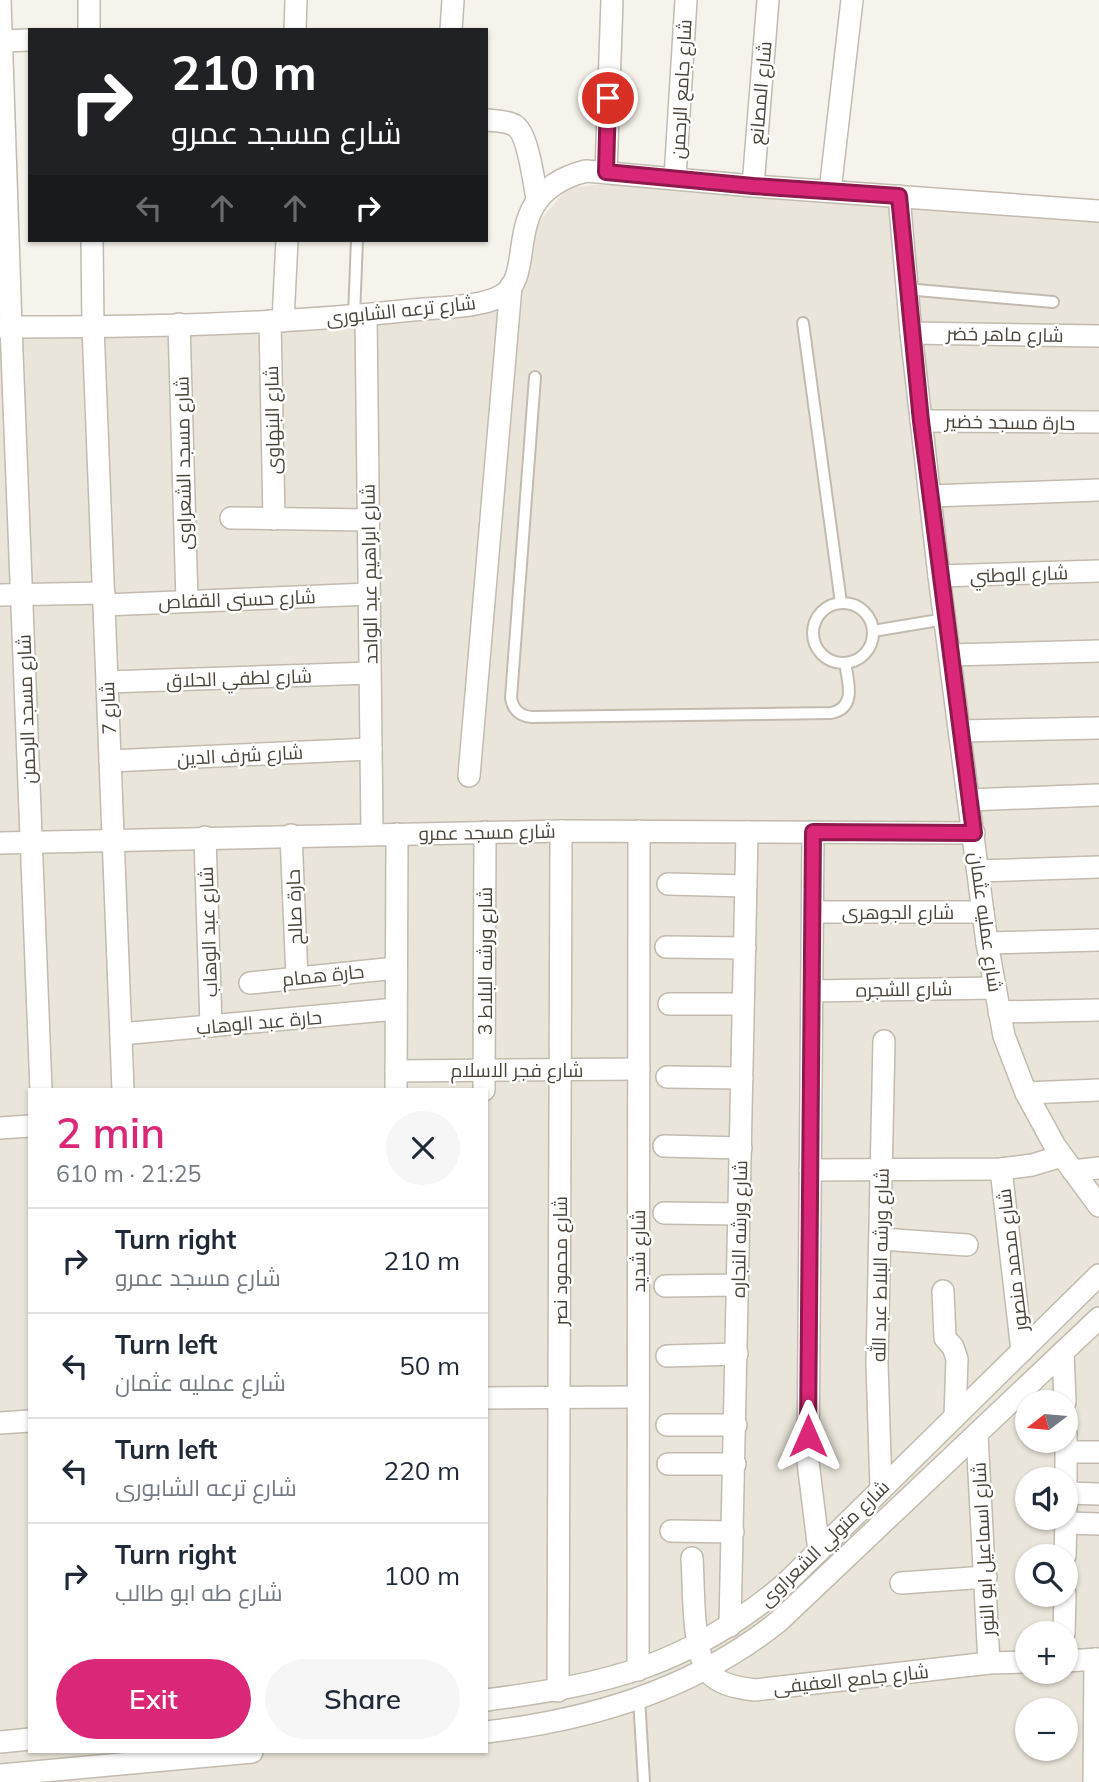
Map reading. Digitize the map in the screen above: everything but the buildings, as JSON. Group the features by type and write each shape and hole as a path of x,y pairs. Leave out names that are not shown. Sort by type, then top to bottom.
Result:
{"street":[{"name":"شارع مسجد الرحمن","path":"0,0 10,595 31,842 41,1088"},
{"path":"89,0 89,28"},
{"path":"295,28 296,0"},
{"path":"451,28 453,0"},
{"path":"606,172 612,0"},
{"name":"شارع جامع الرحمن","path":"675,178 686,0"},
{"name":"شارع المصانع","path":"753,186 768,0"},
{"path":"830,191 852,0"},
{"path":"2,41 28,40"},
{"path":"488,120 513,123 519,128 525,143 537,199"},
{"path":"470,776 511,286 527,218 537,199 551,185 586,171 1099,211"},
{"name":"شارع عمليه عثمان","path":"899,196 906,289 939,576 987,943 1003,1035 1026,1093 1068,1164 1099,1206"},
{"name":"شارع 7","path":"92,242 123,1088"},
{"name":"شارع البنهاوى","path":"274,519 277,321 287,242"},
{"name":"شارع ترعه الشابورى","path":"5,327 277,321 360,315 481,302 504,294 511,286"},
{"name":"شارع ابراهيم عبد الواحد","path":"360,315 368,520 372,834"},
{"name":"شارع مسجد الشعراوى","path":"180,324 187,601"},
{"name":"شارع ماهر خضر","path":"911,333 1099,336"},
{"name":"حارة مسجد خضير","path":"921,421 1099,422"},
{"path":"930,496 1099,490"},
{"path":"231,518 368,520"},
{"name":"شارع الوطني","path":"939,576 1099,571"},
{"name":"شارع حسنى القفاص","path":"10,595 187,601 369,594"},
{"path":"950,655 1099,652"},
{"name":"شارع لطفي الحلاق","path":"107,682 370,673"},
{"path":"960,731 1099,728"},
{"name":"شارع شرف الدين","path":"110,761 371,749"},
{"path":"969,800 1099,795"},
{"name":"شارع مسجد عمرو","path":"0,843 561,831 974,833"},
{"name":"شارع محمود نصر","path":"558,1691 561,831"},
{"name":"شارع شديد","path":"638,1671 639,831"},
{"name":"شارع ورشه البلاط 3","path":"484,1080 485,832"},
{"name":"شارع ورشه النجاره","path":"730,1626 747,832"},
{"path":"813,832 808,1462 818,1551"},
{"path":"396,1080 397,834"},
{"name":"حارة صالح","path":"291,835 297,978"},
{"name":"شارع عبد الوهاب","path":"205,837 211,1026"},
{"path":"978,871 1099,867"},
{"path":"668,884 746,886"},
{"name":"شارع الجوهرى","path":"813,912 984,912"},
{"path":"987,943 1099,940"},
{"path":"666,947 745,948"},
{"name":"حارة همام","path":"250,983 396,968"},
{"name":"شارع الشجره","path":"812,990 995,988"},
{"path":"668,1004 743,1004"},
{"name":"حارة عبد الوهاب","path":"121,1034 396,1009"},
{"path":"999,1012 1099,1010"},
{"name":"شارع ورشه البلاط عبد الله","path":"881,1489 877,1363 884,1041"},
{"name":"شارع فجر الاسلام","path":"396,1080 484,1080 560,1069 639,1069"},
{"path":"667,1077 742,1078"},
{"path":"1026,1093 1099,1090"},
{"path":"0,1128 28,1126"},
{"path":"664,1146 741,1148"},
{"path":"810,1170 1001,1169 1068,1164 1099,1168"},
{"name":"شارع محمد منصور","path":"1001,1169 1022,1351"},
{"path":"664,1213 740,1214"},
{"path":"881,1239 967,1245"},
{"name":"شارع متولي الشعراوى","path":"488,1700 558,1691 638,1671 698,1644 730,1626 785,1584 1099,1275"},
{"path":"665,1286 738,1285"},
{"path":"943,1291 945,1338 953,1347 957,1359 955,1416"},
{"name":"شارع متولي الشعراوى","path":"488,1731 570,1718 639,1698 706,1669 749,1646 779,1622 1099,1318"},
{"path":"1063,1352 1065,1390"},
{"path":"667,1356 737,1354"},
{"path":"488,1398 639,1397"},
{"path":"0,1423 28,1421"},
{"path":"667,1426 736,1424"},
{"name":"شارع اسماعيل ابو النور","path":"977,1436 989,1663"},
{"path":"1078,1446 1099,1452"},
{"path":"668,1464 735,1464"},
{"path":"1078,1493 1099,1494"},
{"path":"1078,1521 1099,1524"},
{"path":"671,1531 733,1532"},
{"path":"692,1558 698,1644 706,1669"},
{"path":"901,1583 986,1577"},
{"path":"1078,1660 1097,1659 1094,1782"},
{"name":"شارع جامع العفيفى","path":"706,1669 728,1684 755,1690 1015,1662"},
{"path":"0,1742 28,1739"},
{"path":"0,1775 94,1774 244,1753"}],"lane":[{"path":"357,242 360,315"},
{"path":"906,289 1053,302"},
{"path":"803,323 841,603"},
{"path":"535,377 512,698 512,704 520,714 532,717 831,713 841,710 850,695 845,663"},
{"path":"841,603 850,604 866,613 873,631 869,649 855,660 845,663 828,659 820,652 813,635 817,618 824,610 841,603"},
{"path":"873,631 945,619"},
{"path":"639,1698 644,1782"}],"shaded area":[{"path":"643,185 1099,222 1099,1782 0,1782 0,333 497,309 531,232 567,188"}],"route":[{"path":"608,98 606,172 899,196 921,421 974,833 813,832 808,1436"}]}
